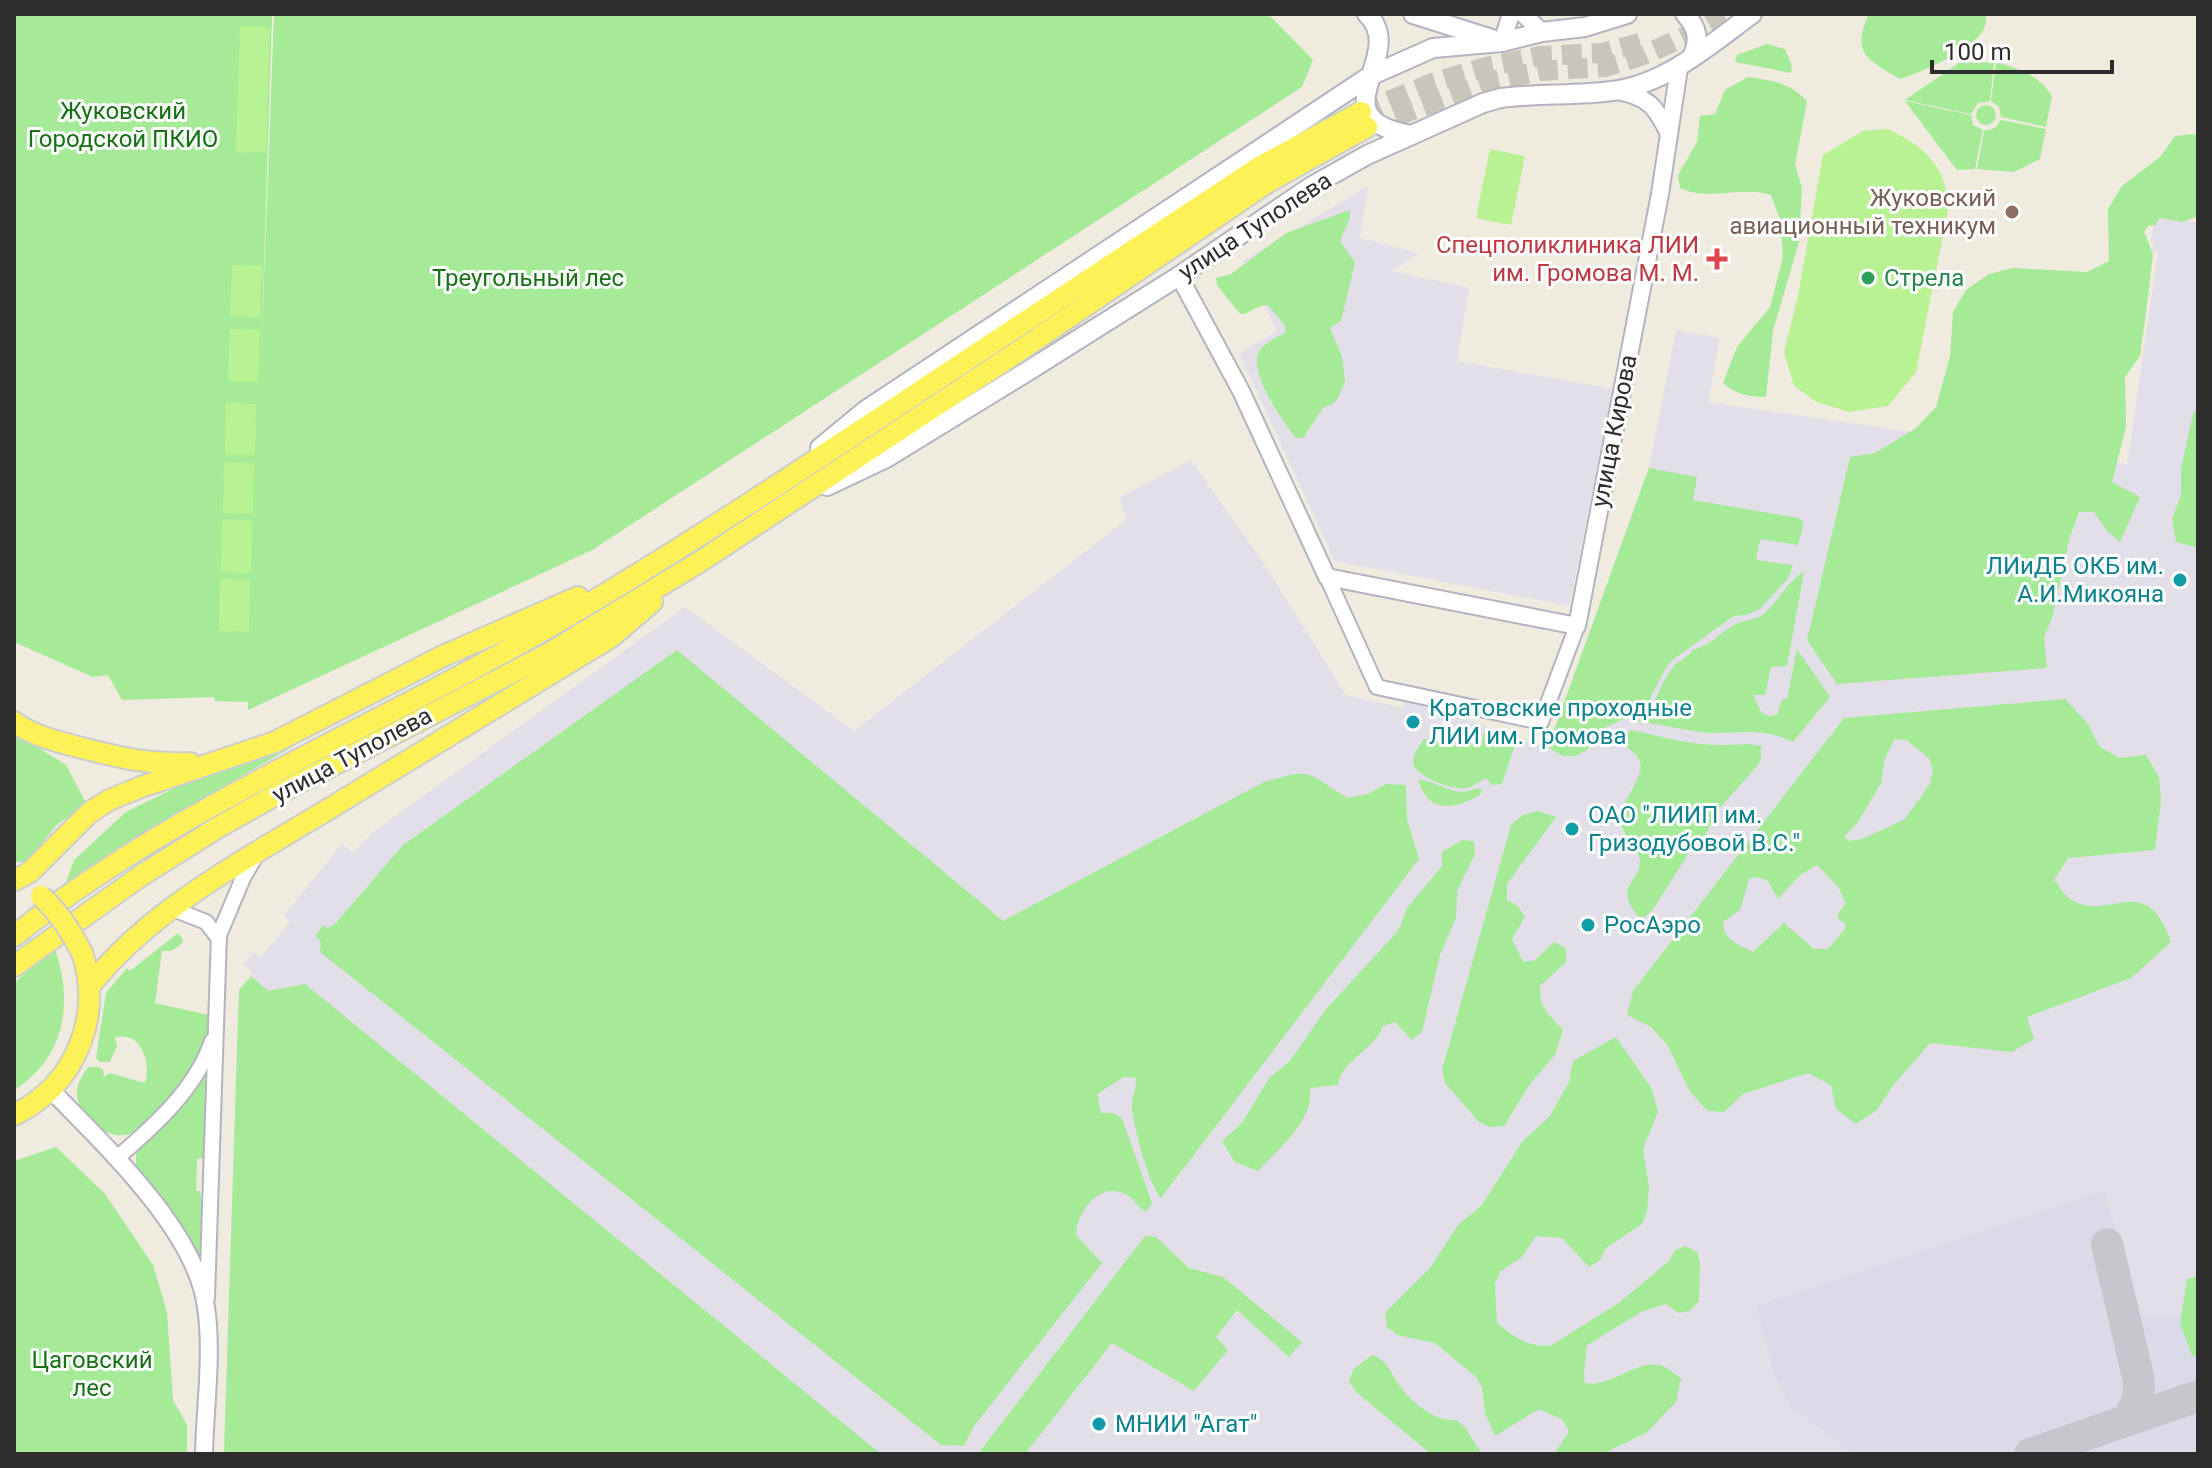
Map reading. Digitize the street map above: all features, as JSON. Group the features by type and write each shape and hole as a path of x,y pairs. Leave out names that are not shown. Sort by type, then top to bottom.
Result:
{"main road":[{"path":"1367,14 1374,20 1381,50 1364,93 1366,105 1372,117 1392,132 1412,135"},
{"path":"1413,14 1502,42"},
{"name":"улица Туполева","path":"89,987 111,962 173,909 258,851 611,637 775,499 866,410 1370,76 1433,48 1502,42 1585,27 1627,14"},
{"path":"1685,14 1695,28 1698,43 1686,63"},
{"name":"улица Туполева","path":"775,499 886,458 1179,276 1312,186 1367,155 1483,103 1514,96 1616,91 1686,63 1752,14"},
{"name":"улица Туполева","path":"14,936 54,906 196,815 540,633 654,564 775,499 1028,345 1364,120"},
{"name":"улица Туполева","path":"14,966 142,875 217,828 548,654 701,561"},
{"name":"улица Туполева","path":"237,756 275,742 443,656 654,564"},
{"path":"14,722 60,744 161,765 237,756"},
{"path":"14,880 30,872 89,813 109,800 237,756"},
{"path":"14,880 41,896 59,913 83,955 89,987 89,1011 75,1057 51,1090 14,1115"}],"street":[{"path":"1502,42 1511,14"},
{"path":"1523,14 1550,31"},
{"name":"улица Кирова","path":"1327,577 1377,687 1541,722 1577,626 1686,63"},
{"path":"1616,91 1639,96 1658,110 1670,135"},
{"path":"1179,276 1241,391 1327,577 1577,626"},
{"path":"204,1454 219,939 258,851"},
{"path":"173,909 206,922 219,939"},
{"path":"117,1158 179,1097 202,1063 217,1026"},
{"path":"51,1090 117,1158 166,1218 199,1277 206,1305"}],"shaded area":[{"path":"1368,186 1360,238 1419,253 1392,271 1469,288 1457,361 1613,389 1569,606 1335,561 1333,557 1239,353 1277,331 1243,261"},
{"path":"2159,215 2198,223 2198,1314 1861,1454 224,1454 239,990 253,973 243,964 254,952 260,957 276,939 290,921 284,915 342,844 353,853 372,833 685,607 854,731 1126,520 1120,497 1191,460 1263,562 1346,695 1402,708 1404,701 1462,714 1461,719 1486,725 1485,732 1548,747 1649,468 1676,330 1720,338 1708,402 2127,464 2158,253 2152,251 2154,243 2151,242 2154,223 2157,223"},
{"path":"2104,1191 2143,1317 2198,1314 2198,1454 1854,1454 1790,1406 1774,1373 1756,1306"}],"green space":[{"name":"Треугольный лес","path":"14,14 272,14 261,361 274,14 1263,14 1272,18 1313,60 1302,87 592,550 248,710 248,702 215,701 214,697 122,700 108,675 93,677 14,642"},
{"path":"1869,14 1986,14 1986,19 1982,32 1967,46 1932,66 1900,79 1872,61 1862,47 1861,38"},
{"path":"240,26 270,28 266,153 236,152"},
{"path":"1767,44 1785,49 1792,66 1791,73 1735,62 1737,55"},
{"path":"1994,62 1990,101 1978,103 1971,114 1905,100 1959,63"},
{"path":"1996,62 2028,74 2047,89 2052,96 2046,127 2001,117 1999,107 1991,101"},
{"path":"1748,77 1787,86 1807,101 1795,165 1802,188 1799,242 1773,331 1766,397 1743,394 1723,383 1737,347 1770,307 1783,257 1780,219 1771,195 1760,192 1691,192 1680,188 1678,175 1697,142 1700,116 1715,114 1725,90"},
{"path":"1905,101 1971,115 1973,125 1983,130 1975,169 1957,170"},
{"path":"1986,105 1993,108 1996,115 1993,122 1986,125 1979,122 1976,115 1979,108"},
{"path":"2001,120 2046,129 2040,159 2014,172 1977,169 1984,131 1995,128"},
{"name":"Стрела","path":"1888,129 1913,143 1932,160 1944,182 1948,210 1916,372 1888,406 1849,412 1817,402 1794,386 1784,352 1798,296 1823,155 1863,131"},
{"path":"2198,135 2198,216 2182,222 2160,218 2155,226 2149,225 2144,232 2153,254 2147,305 2140,356 2125,377 2126,427 2112,482 2140,497 2120,542 2107,531 2094,512 2079,512 2069,540 2053,615 2044,638 2047,668 1837,684 1807,640 1850,457 1875,453 1916,428 1936,407 1950,356 1953,312 1966,290 1989,274 2013,268 2087,272 2109,261 2108,209 2122,186 2161,156 2175,136"},
{"path":"1490,149 1525,156 1511,225 1476,218"},
{"path":"1350,210 1340,241 1355,263 1341,321 1330,328 1342,357 1345,382 1334,403 1323,408 1303,438 1296,438 1268,396 1258,372 1259,352 1285,333 1285,326 1268,305 1240,314 1217,285 1216,278 1231,274 1286,233"},
{"path":"232,265 262,266 260,317 230,316"},
{"path":"230,329 260,330 258,382 228,381"},
{"path":"226,403 256,404 255,455 225,455"},
{"path":"2198,407 2198,548 2176,542 2172,519 2181,495 2181,469 2193,414"},
{"path":"224,462 254,463 253,514 223,513"},
{"path":"1649,468 1697,477 1693,500 1798,518 1804,522 1798,545 1760,539 1756,560 1793,565 1789,577 1760,609 1734,616 1675,658 1667,666 1647,704 1602,729 1587,750 1575,756 1563,756 1548,747"},
{"path":"222,520 252,521 251,573 221,572"},
{"path":"1804,572 1787,666 1771,667 1765,695 1753,695 1762,713 1777,715 1782,699 1787,699 1797,649 1830,697 1793,742 1768,734 1701,732 1633,721 1649,708 1675,665 1693,650 1706,645 1736,624 1765,613"},
{"path":"220,579 250,580 249,632 219,631"},
{"path":"677,650 1003,921 1264,782 1293,774 1310,775 1348,798 1368,794 1386,784 1406,785 1407,819 1419,859 1161,1198 1147,1169 1133,1118 1136,1078 1124,1077 1097,1094 1101,1113 1113,1113 1122,1118 1152,1203 1146,1212 1127,1195 1117,1191 1099,1195 1085,1208 1076,1235 1102,1263 974,1426 964,1446 941,1445 320,952 321,942 316,936 323,925 328,928 335,924 403,845"},
{"path":"2065,699 2088,724 2099,746 2119,758 2146,755 2159,777 2161,801 2155,850 2068,858 2054,880 2071,900 2086,905 2127,902 2150,908 2161,920 2171,942 2131,978 2027,1017 2034,1039 2012,1052 1930,1043 1892,1087 1877,1110 1856,1124 1836,1109 1831,1085 1808,1073 1743,1094 1724,1112 1708,1111 1690,1092 1668,1046 1651,1027 1627,1015 1633,991 1844,718","holes":["1895,739 1906,740 1929,758 1933,770 1930,784 1904,820 1862,839 1849,841 1844,837 1858,822 1881,783 1885,758","1817,865 1838,887 1846,903 1838,914 1839,920 1845,923 1845,929 1828,949 1814,949 1784,923 1753,952 1729,938 1723,922 1740,910 1749,879 1767,880 1778,899 1800,875"]},
{"path":"1631,730 1694,743 1761,746 1758,765 1718,810 1706,834 1692,848 1645,917 1639,917 1628,898 1640,861 1621,821 1626,800 1640,771 1640,762 1624,746 1622,739"},
{"path":"1484,732 1517,739 1502,784 1492,785 1486,778 1468,788 1454,787 1427,778 1415,768 1414,756 1424,739 1455,746 1457,740 1481,746"},
{"path":"14,733 66,765 86,803 57,825 26,862 14,862"},
{"path":"294,746 152,827 65,885 74,860 126,812 185,783"},
{"path":"1418,779 1454,791 1482,790 1480,795 1461,804 1443,806 1428,798"},
{"path":"1538,811 1556,817 1507,884 1507,900 1518,906 1525,917 1512,939 1523,962 1535,960 1554,942 1566,948 1566,962 1540,986 1543,1005 1563,1030 1555,1055 1530,1084 1504,1126 1490,1127 1479,1122 1445,1083 1442,1070 1511,825 1523,815"},
{"path":"1462,840 1474,841 1475,854 1457,891 1456,918 1440,955 1422,1032 1412,1040 1395,1022 1383,1026 1373,1042 1345,1068 1338,1085 1310,1088 1307,1112 1301,1123 1258,1171 1235,1162 1222,1141 1242,1123 1269,1078 1290,1061 1326,1009 1398,931 1407,908 1442,866 1442,852"},
{"path":"178,933 182,944 171,951 162,951 155,1003 209,1015 209,1035 186,1078 142,1127 120,1135 109,1133 90,1120 78,1101 78,1084 83,1075 88,1067 98,1067 103,1070 104,1077 110,1073 145,1083 147,1066 142,1050 131,1038 115,1038 117,1046 110,1062 100,1062 96,1058 106,993 127,968 130,971"},
{"path":"54,947 64,987 61,1026 45,1061 14,1090 14,983"},
{"path":"251,976 268,991 305,984 881,1454 224,1454 239,990"},
{"path":"1616,1037 1652,1089 1658,1112 1643,1149 1649,1186 1647,1212 1642,1224 1606,1248 1600,1260 1589,1267 1562,1238 1536,1236 1522,1257 1500,1272 1495,1284 1497,1323 1529,1343 1552,1345 1620,1302 1669,1261 1675,1250 1686,1246 1697,1252 1700,1263 1699,1301 1690,1311 1678,1313 1666,1304 1641,1312 1586,1346 1585,1383 1604,1382 1641,1366 1659,1365 1681,1378 1676,1402 1646,1433 1602,1454 1554,1454 1569,1432 1563,1420 1539,1409 1495,1436 1485,1413 1482,1387 1475,1376 1435,1343 1397,1335 1387,1327 1385,1313 1430,1268 1458,1225 1482,1205 1522,1142 1550,1116 1569,1082 1573,1061"},
{"path":"211,1053 205,1158 197,1159 196,1191 200,1191 203,1210 203,1271 183,1227 159,1192 136,1168 136,1149"},
{"name":"Цаговский лес","path":"56,1147 105,1194 153,1265 167,1312 173,1400 187,1425 187,1454 14,1454 14,1161"},
{"path":"1145,1236 1156,1237 1189,1268 1223,1277 1302,1342 1289,1357 1237,1310 1216,1337 1228,1350 1194,1391 1112,1343 1025,1454 978,1454"},
{"path":"2198,1276 2198,1356 2192,1356 2180,1323 2187,1279"},
{"path":"1372,1355 1386,1364 1401,1388 1419,1406 1433,1415 1456,1420 1465,1427 1482,1454 1431,1454 1356,1392 1349,1382 1353,1370"}],"taxiway":[{"path":"2107,1244 2139,1381 2138,1400 2128,1420"},
{"path":"2030,1454 2198,1396"}],"tunnel":[{"path":"1367,127 1492,81 1540,71 1605,67 1644,55 1684,37 1723,14"},
{"path":"1361,112 1435,82 1486,67 1540,56 1602,53 1640,43"}],"place":[{"name":"Жуковский авиационный техникум","path":"2012,212"},
{"name":"Спецполиклиника ЛИИ им. Громова М. М.","path":"1717,259"},
{"name":"Стрела","path":"1868,278"},
{"name":"ЛИиДБ ОКБ им. А.И.Микояна","path":"2180,580"},
{"name":"Кратовские проходные ЛИИ им. Громова","path":"1413,722"},
{"name":"ОАО \"ЛИИП им. Гризодубовой В.С.\"","path":"1572,829"},
{"name":"РосАэро","path":"1588,925"},
{"name":"МНИИ \"Агат\"","path":"1099,1424"}],"park label":[{"name":"Жуковский Городской ПКИО","path":"123,125"}]}
